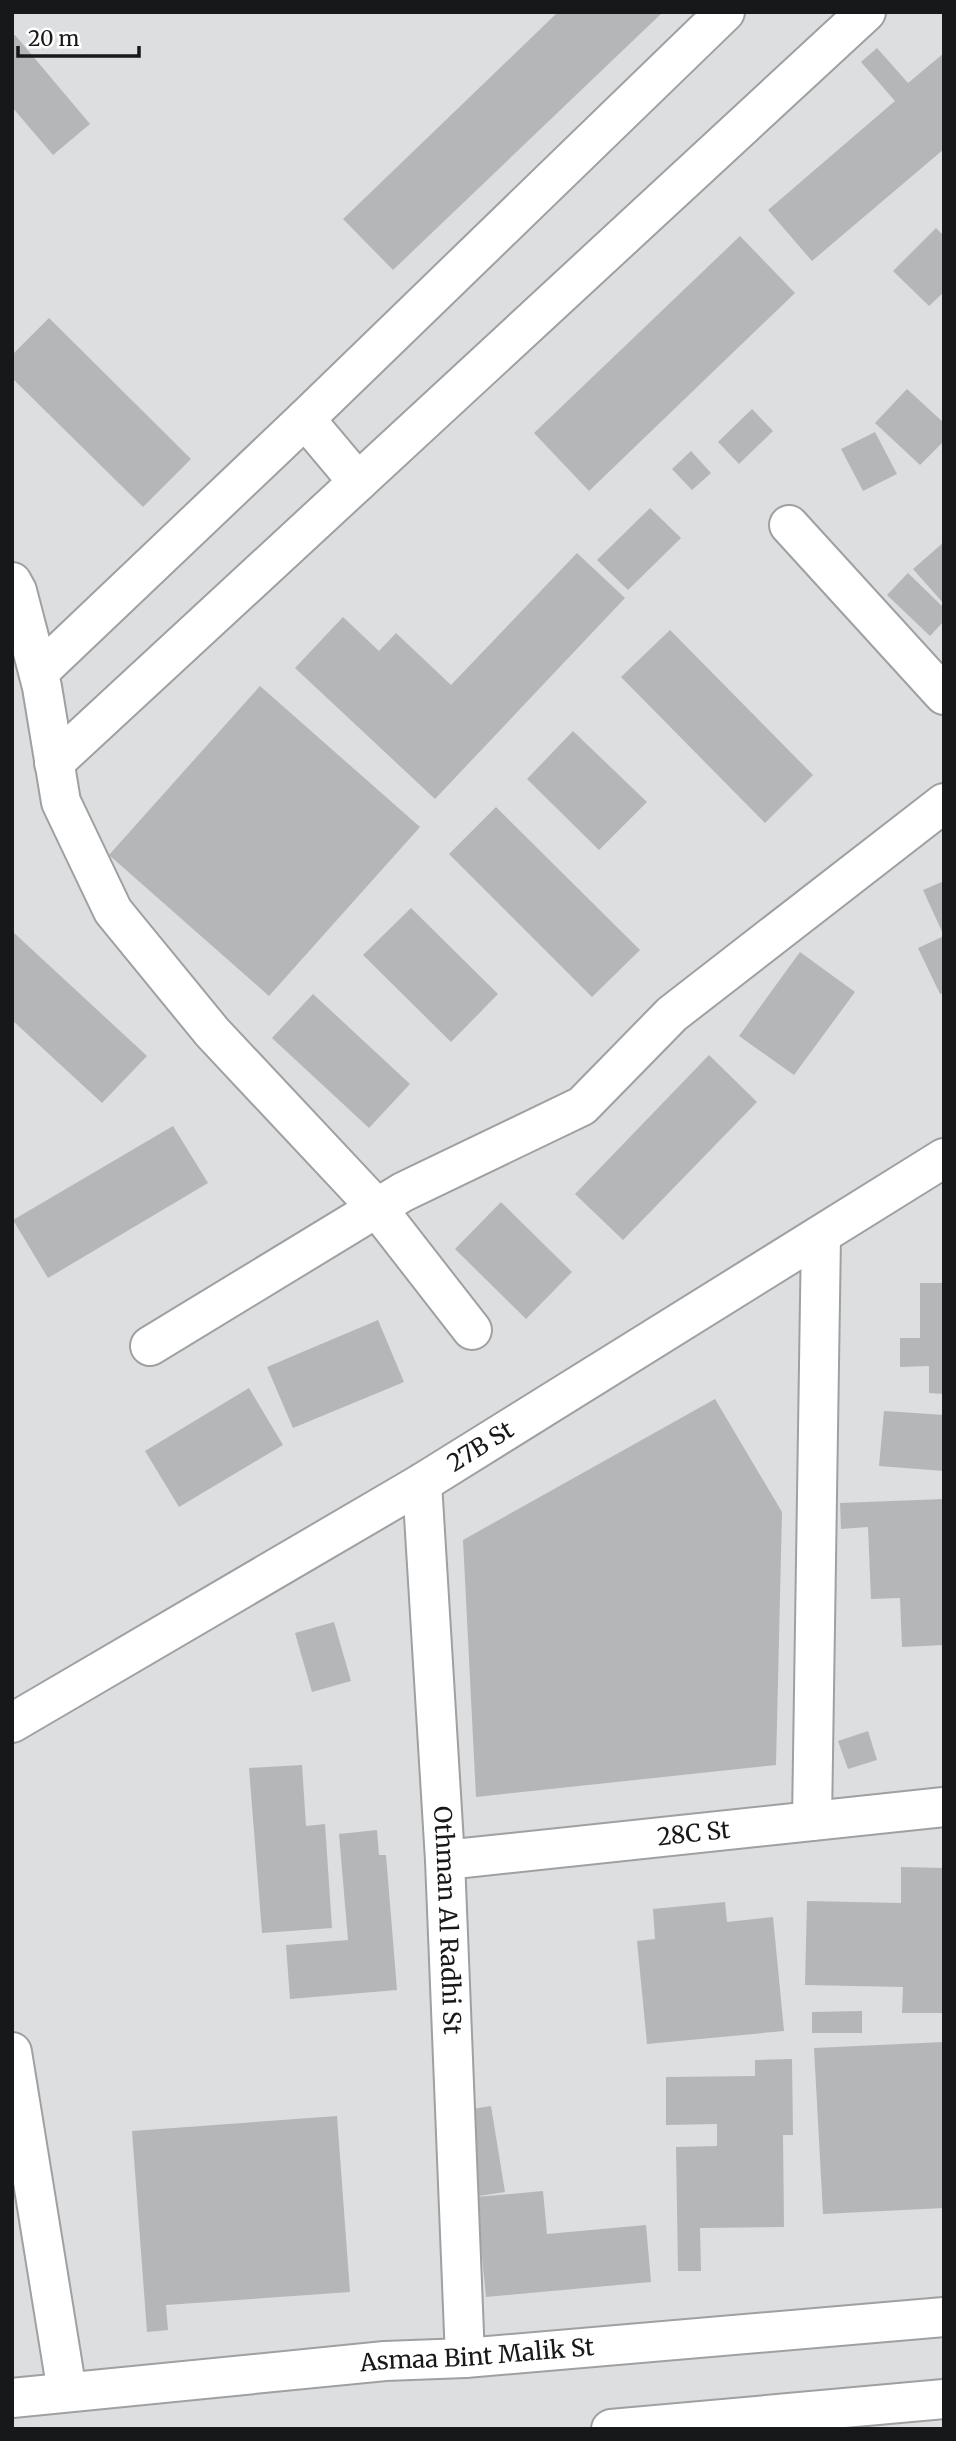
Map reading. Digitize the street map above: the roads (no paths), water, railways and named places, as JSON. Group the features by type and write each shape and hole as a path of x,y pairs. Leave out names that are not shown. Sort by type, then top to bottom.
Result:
{"street":[{"path":"39,671 305,419 725,12"},
{"path":"54,763 866,12"},
{"path":"305,419 358,482"},
{"path":"789,525 944,695"},
{"path":"12,582 17,591 39,671 61,802 113,911 212,1032 377,1208 472,1329"},
{"path":"150,1346 403,1192 582,1106 672,1014 944,803"},
{"name":"27B St","path":"12,1723 422,1483 944,1158"},
{"path":"812,1821 821,1235"},
{"name":"Othman Al Radhi St","path":"422,1483 445,1860 465,2358"},
{"name":"28C St","path":"445,1860 944,1807"},
{"path":"12,2052 66,2392"},
{"name":"Asmaa Bint Malik St","path":"12,2398 385,2361 465,2358 944,2317"},
{"path":"611,2429 944,2399"}]}
